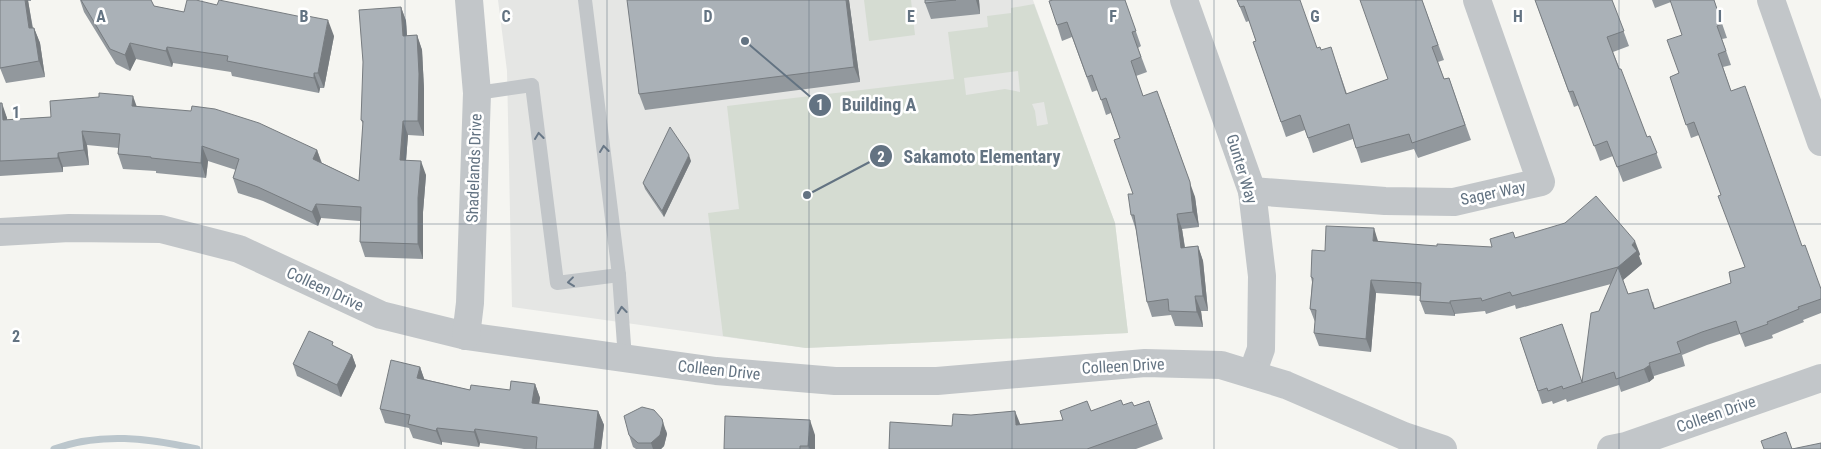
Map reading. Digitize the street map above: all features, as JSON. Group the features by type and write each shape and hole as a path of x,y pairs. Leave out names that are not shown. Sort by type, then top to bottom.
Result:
{"street":[{"name":"Shadelands Drive","path":"466,336 470,303 477,92 469,0"},
{"name":"Gunter Way","path":"1184,0 1252,191 1262,276 1261,349 1252,374"},
{"name":"Sager Way","path":"1252,191 1385,201 1454,202 1541,182 1477,0"},
{"path":"1771,0 1821,142"},
{"name":"Colleen Drive","path":"0,232 69,228 161,229 238,249 381,314 466,336 716,371 835,381 937,381 1145,363 1221,366 1286,386 1404,436 1443,449"},
{"name":"Colleen Drive","path":"1611,449 1626,446 1821,378"}],"lane":[{"path":"585,0 619,275 625,359"},
{"path":"477,92 532,85 557,283 619,275"}],"shaded area":[{"path":"498,0 1033,0 1115,223 1128,333 806,348 512,307 507,71"},
{"path":"864,0 911,0 915,35 869,41"},
{"path":"1034,4 1115,223 1128,333 806,348 723,336 708,213 739,209 727,106 954,79 948,32 988,27 987,16 1011,13 1011,8","holes":["1018,71 1020,92 1005,89 966,95 964,78","1044,102 1048,124 1037,126 1032,104"]}],"building":[{"path":"0,0 25,0 29,28 34,28 39,61 0,68"},
{"path":"81,0 151,0 154,6 184,12 187,0 217,5 219,0 302,17 302,15 328,20 318,73 314,73 314,78 227,61 228,56 167,47 166,51 130,43 125,55 110,49"},
{"path":"627,0 846,0 854,67 639,94"},
{"path":"925,0 956,0 925,3"},
{"path":"1125,0 1136,31 1132,32 1141,57 1131,61 1143,96 1157,91 1190,182 1193,212 1177,214 1181,248 1198,246 1203,296 1195,296 1197,312 1169,311 1168,299 1147,302 1134,215 1131,215 1128,194 1133,194 1114,140 1120,138 1106,98 1101,100 1092,75 1087,77 1067,22 1057,25 1049,1"},
{"path":"1237,0 1300,0 1317,48 1320,47 1321,50 1331,47 1346,94 1388,79 1360,0 1422,0 1438,45 1432,47 1444,79 1449,78 1465,125 1412,143 1409,134 1356,148 1349,124 1308,138 1300,115 1281,122 1253,42 1256,41 1244,6 1240,7"},
{"path":"1535,0 1612,0 1624,31 1607,37 1647,137 1650,136 1657,153 1617,167 1607,141 1594,146 1573,91 1569,92"},
{"path":"1670,0 1714,0 1722,24 1717,26 1726,51 1718,54 1731,91 1745,86 1802,246 1805,245 1821,289 1821,299 1798,307 1799,309 1767,322 1768,324 1740,334 1736,321 1702,332 1677,342 1681,353 1649,363 1650,365 1644,369 1616,379 1614,372 1563,389 1562,386 1548,391 1547,388 1538,391 1520,338 1562,324 1582,382 1591,313 1599,311 1618,267 1628,294 1648,289 1654,309 1731,283 1729,272 1745,267 1718,196 1721,195 1694,122 1686,125 1670,77 1679,73 1667,40 1682,35"},
{"path":"401,7 403,36 417,35 419,74 418,121 403,121 400,160 421,161 418,198 418,244 360,242 361,207 316,204 312,212 258,187 233,178 239,159 202,146 201,163 118,154 120,134 82,131 84,150 58,153 58,158 0,161 0,103 2,103 3,120 51,117 50,101 99,97 99,93 133,96 132,106 191,111 192,106 215,109 259,123 317,150 313,159 359,181 363,121 361,120 363,62 359,10"},
{"path":"670,127 689,155 662,211 643,183"},
{"path":"1596,196 1635,241 1632,245 1637,251 1618,267 1512,296 1510,292 1482,301 1481,298 1450,301 1450,303 1420,301 1421,283 1371,280 1366,339 1314,333 1316,310 1310,309 1313,278 1311,277 1312,250 1325,251 1326,226 1374,228 1373,241 1437,246 1437,244 1492,247 1490,239 1513,232 1515,238 1565,223"},
{"path":"309,331 333,342 332,345 352,355 337,385 293,364"},
{"path":"391,360 420,367 417,378 470,390 471,385 510,390 511,381 535,384 532,403 598,411 594,449 536,449 537,437 475,429 474,432 437,428 436,431 408,424 410,415 380,409"},
{"path":"1121,400 1123,405 1132,402 1134,406 1149,401 1157,424 1087,449 889,449 890,422 952,426 953,414 971,415 1015,411 1016,425 1063,420 1060,411 1087,401 1091,411"},
{"path":"642,407 654,410 663,423 660,435 651,443 638,443 629,435 624,416"},
{"path":"725,416 810,420 808,446 800,446 800,449 724,449"},
{"path":"1786,432 1792,449 1764,449 1761,441"},
{"path":"1821,443 1821,449 1792,449"}],"waterway":[{"path":"54,449 89,440 125,438 197,449"}],"place":[{"name":"Building A","path":"745,41"},
{"name":"Sakamoto Elementary","path":"807,195"}]}
